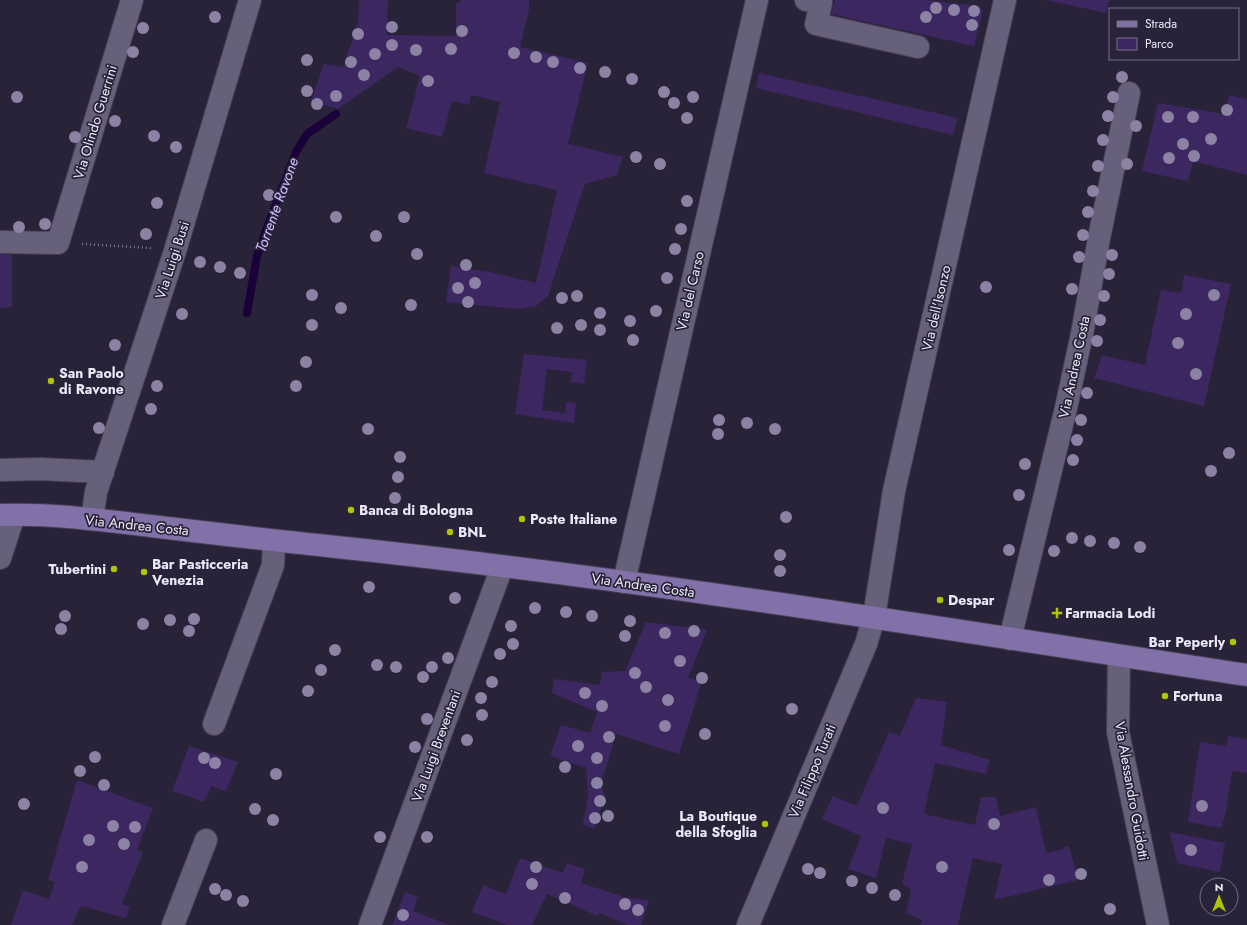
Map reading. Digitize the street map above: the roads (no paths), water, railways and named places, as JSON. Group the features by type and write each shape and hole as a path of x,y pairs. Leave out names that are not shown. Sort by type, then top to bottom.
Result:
{"main road":[{"name":"Via Andrea Costa","path":"7,515 92,519 502,566 874,617 1247,676"}],"street":[{"name":"Via Olindo Guerrini","path":"0,242 58,243 132,0"},
{"name":"Via Luigi Busi","path":"92,519 96,492 176,251 250,0"},
{"name":"Via del Carso","path":"624,582 758,0"},
{"path":"806,0 821,3 816,24 918,47"},
{"name":"Via dell'Isonzo","path":"874,617 894,491 1005,0"},
{"name":"Via Andrea Costa","path":"1010,639 1066,408 1129,93"},
{"path":"0,470 40,469 103,472"},
{"path":"0,558 7,515"},
{"path":"214,724 273,565 274,540"},
{"name":"Via Luigi Breventani","path":"370,925 502,566"},
{"name":"Via Filippo Turati","path":"748,925 866,644 874,617"},
{"name":"Via Alessandro Guidotti","path":"1119,656 1118,732 1158,925"},
{"path":"173,925 206,840"}],"waterway":[{"name":"Torrente Ravone","path":"247,313 257,256 296,152 307,134 336,114"}],"place":[{"name":"San Paolo di Ravone","path":"51,381"},
{"name":"Banca di Bologna","path":"351,510"},
{"name":"Poste Italiane","path":"522,519"},
{"name":"BNL","path":"450,532"},
{"name":"Tubertini","path":"114,569"},
{"name":"Bar Pasticceria Venezia","path":"144,572"},
{"name":"Despar","path":"940,600"},
{"name":"Farmacia Lodi","path":"1057,613"},
{"name":"Bar Peperly","path":"1233,642"},
{"name":"Fortuna","path":"1165,696"},
{"name":"La Boutique della Sfoglia","path":"765,824"}]}
